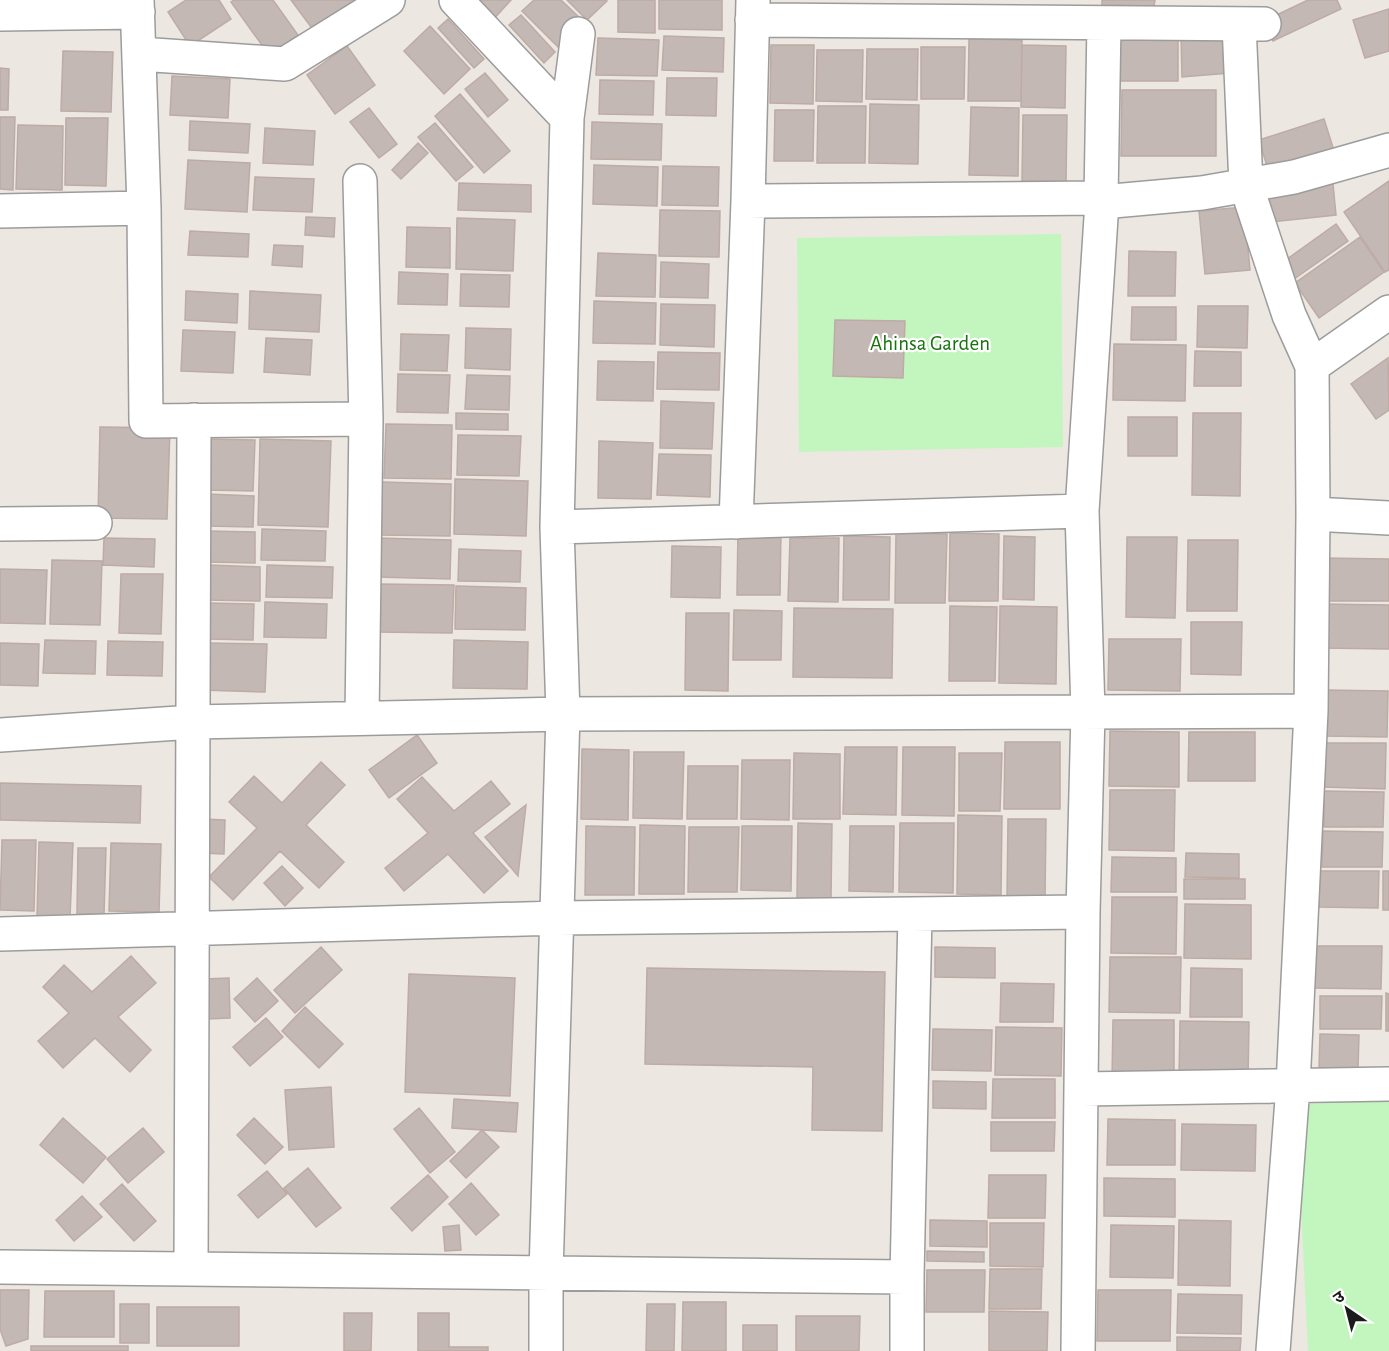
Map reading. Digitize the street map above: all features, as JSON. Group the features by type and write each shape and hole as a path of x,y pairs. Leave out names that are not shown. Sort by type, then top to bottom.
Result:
{"street":[{"path":"140,54 285,64 388,0"},
{"path":"456,0 567,118"},
{"path":"7,9 138,6 144,208 146,421 366,419"},
{"path":"736,522 748,201 752,10 1104,23 1251,24 1246,185 1289,315 1312,366 1311,711 1293,1086 1273,1351"},
{"path":"1078,1351 1083,912 1088,712 1082,512 1102,200 1104,23"},
{"path":"546,1351 546,1273 563,714 557,527 567,118 578,34"},
{"path":"748,201 1102,200 1202,193 1294,177 1389,150"},
{"path":"360,180 366,419 362,718"},
{"path":"0,211 144,208"},
{"path":"1312,366 1389,312"},
{"path":"190,1269 194,420"},
{"path":"557,527 1082,512"},
{"path":"1313,514 1389,518"},
{"path":"0,524 95,523"},
{"path":"0,735 194,722 563,714 1311,711"},
{"path":"0,934 557,918 1083,912"},
{"path":"907,1351 915,914"},
{"path":"1082,1089 1389,1084"},
{"path":"0,1267 907,1277"}],"green space":[{"name":"Ahinsa Garden","path":"1061,234 1063,447 799,452 797,238"},
{"path":"1389,1099 1389,1351 1308,1351 1296,1105"}],"building":[{"path":"186,0 219,0 231,19 190,46 168,12"},
{"path":"234,0 273,0 298,35 269,55 231,2"},
{"path":"291,0 357,0 314,31"},
{"path":"469,0 511,0 489,24"},
{"path":"534,0 561,0 584,22 558,47 522,11"},
{"path":"567,0 605,0 607,1 587,20"},
{"path":"618,0 655,0 655,33 618,32"},
{"path":"659,0 722,0 722,30 659,29"},
{"path":"1102,0 1155,0 1154,6 1102,5"},
{"path":"1308,0 1337,0 1341,9 1273,41 1264,21"},
{"path":"1389,9 1389,51 1365,58 1353,20"},
{"path":"521,15 555,52 544,63 509,25"},
{"path":"448,19 484,59 474,68 438,28"},
{"path":"430,26 470,69 444,94 404,51"},
{"path":"1108,30 1178,30 1178,81 1108,81"},
{"path":"1231,33 1230,73 1182,77 1181,35"},
{"path":"664,36 724,38 723,72 662,70"},
{"path":"598,38 659,40 657,76 596,75"},
{"path":"969,39 1022,40 1021,101 968,101"},
{"path":"771,45 814,45 813,104 770,103"},
{"path":"1022,45 1066,46 1065,108 1021,107"},
{"path":"347,46 375,85 335,114 307,75"},
{"path":"921,47 965,47 964,99 921,99"},
{"path":"867,49 918,49 917,100 866,99"},
{"path":"817,50 863,50 862,102 816,101"},
{"path":"63,51 113,52 111,112 61,111"},
{"path":"0,68 9,69 8,110 0,110"},
{"path":"485,73 508,100 488,117 465,89"},
{"path":"172,76 230,79 228,118 170,115"},
{"path":"667,78 717,78 716,116 666,115"},
{"path":"600,80 654,81 653,115 599,114"},
{"path":"1122,90 1216,90 1216,156 1121,156"},
{"path":"460,94 510,151 484,173 435,116"},
{"path":"870,104 919,105 918,164 869,163"},
{"path":"818,106 866,106 865,163 817,163"},
{"path":"971,107 1019,108 1018,176 969,175"},
{"path":"369,108 397,144 379,158 350,122"},
{"path":"775,110 814,110 813,161 774,161"},
{"path":"1023,115 1067,115 1066,182 1022,181"},
{"path":"0,117 15,117 13,190 0,189"},
{"path":"66,118 108,118 106,186 65,185"},
{"path":"1324,119 1336,157 1271,179 1259,140"},
{"path":"190,121 250,124 248,153 189,150"},
{"path":"592,122 662,124 661,160 591,159"},
{"path":"435,123 473,167 456,181 418,137"},
{"path":"18,125 63,126 62,190 16,189"},
{"path":"265,128 315,131 313,165 263,163"},
{"path":"418,143 428,153 401,179 392,170"},
{"path":"188,160 250,163 247,212 185,209"},
{"path":"594,165 658,167 657,206 593,204"},
{"path":"663,166 719,167 718,206 662,205"},
{"path":"255,177 314,179 312,212 253,210"},
{"path":"1389,181 1389,270 1385,272 1344,212"},
{"path":"459,183 531,185 531,212 458,210"},
{"path":"1333,184 1336,215 1271,222 1268,191"},
{"path":"1244,207 1250,270 1205,274 1199,211"},
{"path":"660,210 720,211 719,257 659,256"},
{"path":"306,217 335,218 334,237 305,235"},
{"path":"457,218 515,220 513,271 456,269"},
{"path":"1336,224 1348,241 1287,284 1276,267"},
{"path":"407,227 450,228 450,268 406,267"},
{"path":"190,231 249,234 248,257 188,255"},
{"path":"1360,237 1384,272 1319,318 1295,283"},
{"path":"274,245 303,246 302,267 272,265"},
{"path":"1129,251 1176,252 1175,296 1128,296"},
{"path":"598,253 656,255 655,297 596,296"},
{"path":"661,262 709,264 708,298 660,297"},
{"path":"399,272 448,274 447,305 398,304"},
{"path":"461,274 510,275 509,307 460,306"},
{"path":"186,291 238,294 237,323 185,320"},
{"path":"250,291 321,295 319,332 249,329"},
{"path":"594,301 656,303 655,344 593,343"},
{"path":"661,304 715,305 714,347 660,345"},
{"path":"1198,306 1248,306 1247,348 1197,347"},
{"path":"1132,307 1176,307 1176,340 1131,340"},
{"path":"835,320 905,321 903,378 833,376"},
{"path":"466,328 511,329 510,370 465,368"},
{"path":"183,330 235,332 233,373 181,371"},
{"path":"401,334 449,335 447,371 400,370"},
{"path":"266,338 312,340 310,375 264,372"},
{"path":"1114,344 1186,345 1185,401 1113,400"},
{"path":"1195,351 1241,352 1241,386 1194,386"},
{"path":"658,352 720,353 719,390 657,389"},
{"path":"1388,358 1389,410 1376,419 1351,384"},
{"path":"598,361 654,362 653,401 597,400"},
{"path":"398,374 450,375 448,413 397,412"},
{"path":"467,375 510,376 509,410 465,409"},
{"path":"661,401 714,403 712,449 660,448"},
{"path":"456,413 508,414 508,430 456,429"},
{"path":"1193,413 1241,413 1240,496 1192,495"},
{"path":"1128,417 1177,417 1177,456 1128,456"},
{"path":"386,424 452,425 451,479 384,478"},
{"path":"100,427 170,428 167,519 98,518"},
{"path":"458,435 521,436 519,476 457,475"},
{"path":"207,439 255,440 253,491 205,490"},
{"path":"260,439 331,441 328,527 258,525"},
{"path":"599,441 653,443 651,499 598,498"},
{"path":"659,454 711,455 710,497 657,495"},
{"path":"455,479 528,481 526,536 454,534"},
{"path":"382,482 451,484 450,536 380,535"},
{"path":"207,494 254,496 253,527 206,526"},
{"path":"262,529 326,531 325,561 261,560"},
{"path":"738,529 781,529 780,595 737,595"},
{"path":"208,531 255,532 255,563 207,562"},
{"path":"896,533 947,534 945,603 895,603"},
{"path":"950,533 999,534 998,601 949,601"},
{"path":"844,536 890,537 889,600 843,600"},
{"path":"1004,536 1035,537 1034,600 1003,599"},
{"path":"1127,537 1177,537 1175,618 1126,617"},
{"path":"104,538 155,539 154,567 103,565"},
{"path":"378,538 451,540 450,579 377,577"},
{"path":"790,538 839,538 838,602 788,601"},
{"path":"1188,540 1238,540 1237,611 1187,611"},
{"path":"672,546 721,547 720,598 671,597"},
{"path":"459,549 521,551 520,582 458,581"},
{"path":"1323,558 1389,559 1389,601 1323,601"},
{"path":"52,560 102,561 100,625 50,624"},
{"path":"209,565 260,567 260,601 208,600"},
{"path":"267,565 333,567 332,598 266,597"},
{"path":"0,569 47,570 45,624 0,623"},
{"path":"121,574 163,574 161,634 119,633"},
{"path":"379,584 454,585 452,633 377,632"},
{"path":"456,586 526,588 525,630 455,629"},
{"path":"265,602 327,604 326,638 264,637"},
{"path":"209,603 254,604 253,640 208,639"},
{"path":"1322,604 1389,605 1389,649 1321,648"},
{"path":"950,606 997,607 995,681 949,681"},
{"path":"1000,606 1057,607 1056,684 999,683"},
{"path":"794,608 893,609 892,678 793,677"},
{"path":"734,610 782,611 781,660 733,660"},
{"path":"686,613 729,613 728,691 685,690"},
{"path":"1191,622 1242,622 1241,675 1191,674"},
{"path":"1109,639 1181,639 1180,691 1108,690"},
{"path":"45,640 96,641 95,674 43,673"},
{"path":"454,640 528,642 527,689 453,688"},
{"path":"108,641 163,642 162,676 107,675"},
{"path":"0,643 39,644 38,686 0,685"},
{"path":"203,643 267,644 265,692 202,690"},
{"path":"1325,690 1388,691 1387,737 1325,736"},
{"path":"1110,731 1179,732 1179,787 1109,786"},
{"path":"1189,732 1255,732 1255,781 1188,781"},
{"path":"417,735 437,763 389,798 369,770"},
{"path":"1005,742 1060,742 1060,809 1004,809"},
{"path":"1324,743 1386,743 1385,789 1323,787"},
{"path":"845,747 897,747 896,815 843,814"},
{"path":"903,747 955,747 954,816 902,815"},
{"path":"582,749 629,750 628,820 581,819"},
{"path":"634,752 684,752 682,819 633,818"},
{"path":"794,753 840,754 840,819 793,819"},
{"path":"959,753 1002,753 1000,811 959,811"},
{"path":"742,760 790,760 789,820 741,819"},
{"path":"321,762 345,785 306,825 344,862 319,888 280,851 233,900 209,877 257,828 229,802 254,776 282,803"},
{"path":"688,766 738,766 737,819 687,819"},
{"path":"422,777 454,811 491,781 510,804 473,833 508,871 484,893 448,854 404,891 385,868 428,833 397,799"},
{"path":"0,783 141,786 140,823 0,820"},
{"path":"1110,790 1175,790 1174,851 1109,850"},
{"path":"1324,791 1384,792 1383,827 1324,827"},
{"path":"526,805 518,876 485,837"},
{"path":"958,815 1002,816 1001,895 957,894"},
{"path":"203,819 225,820 224,854 202,853"},
{"path":"1008,819 1046,819 1045,899 1007,898"},
{"path":"798,823 832,824 831,899 797,899"},
{"path":"900,823 954,823 953,893 899,892"},
{"path":"640,825 685,826 684,894 639,894"},
{"path":"586,826 635,827 634,895 585,895"},
{"path":"742,826 792,826 791,891 741,890"},
{"path":"850,826 894,826 893,892 849,891"},
{"path":"689,827 739,827 737,892 688,892"},
{"path":"1323,831 1383,832 1382,867 1322,867"},
{"path":"2,840 36,840 34,911 0,910"},
{"path":"39,842 73,843 70,918 37,917"},
{"path":"111,843 161,844 159,912 109,911"},
{"path":"78,848 106,848 104,915 77,914"},
{"path":"1186,853 1239,854 1239,878 1185,877"},
{"path":"1112,857 1176,858 1176,892 1111,892"},
{"path":"282,866 303,888 285,906 264,883"},
{"path":"1319,871 1379,871 1378,908 1319,907"},
{"path":"1383,871 1389,871 1389,910 1383,910"},
{"path":"1184,879 1245,879 1245,899 1184,899"},
{"path":"1112,897 1177,897 1176,954 1111,953"},
{"path":"1185,904 1251,905 1251,959 1184,958"},
{"path":"1315,946 1382,946 1381,989 1314,988"},
{"path":"321,947 342,970 295,1013 274,990"},
{"path":"935,947 995,948 995,978 935,977"},
{"path":"131,956 156,983 118,1017 151,1050 130,1072 95,1038 63,1068 38,1041 69,1013 43,987 64,965 92,992"},
{"path":"1110,957 1181,957 1180,1013 1109,1012"},
{"path":"647,968 885,972 882,1131 812,1130 813,1067 645,1064"},
{"path":"1191,968 1242,969 1242,1017 1190,1017"},
{"path":"409,974 515,978 510,1096 405,1092"},
{"path":"229,978 230,1018 206,1019 205,979"},
{"path":"257,978 278,1001 255,1022 234,999"},
{"path":"1001,983 1054,984 1053,1022 1000,1022"},
{"path":"1386,993 1389,994 1389,1031 1386,1031"},
{"path":"1320,996 1382,996 1381,1029 1320,1029"},
{"path":"305,1007 343,1044 319,1068 282,1031"},
{"path":"266,1018 283,1037 250,1066 233,1047"},
{"path":"1113,1020 1174,1020 1174,1080 1112,1080"},
{"path":"1180,1021 1249,1022 1248,1078 1179,1077"},
{"path":"996,1027 1062,1028 1061,1076 995,1075"},
{"path":"933,1029 992,1030 991,1071 932,1070"},
{"path":"1320,1034 1359,1035 1358,1069 1319,1069"},
{"path":"993,1079 1055,1079 1055,1118 992,1118"},
{"path":"933,1081 986,1082 986,1109 933,1108"},
{"path":"331,1087 334,1147 289,1150 285,1090"},
{"path":"454,1099 518,1103 516,1132 452,1128"},
{"path":"419,1108 455,1152 430,1173 394,1129"},
{"path":"63,1118 106,1157 83,1183 40,1145"},
{"path":"254,1118 283,1147 265,1164 237,1135"},
{"path":"1108,1119 1175,1120 1175,1165 1107,1165"},
{"path":"991,1122 1055,1122 1054,1151 991,1151"},
{"path":"1182,1124 1256,1125 1255,1171 1181,1170"},
{"path":"143,1128 164,1152 128,1183 107,1159"},
{"path":"482,1130 499,1147 466,1178 450,1161"},
{"path":"308,1168 341,1208 316,1227 284,1188"},
{"path":"267,1171 287,1194 258,1218 238,1195"},
{"path":"428,1175 448,1197 412,1231 391,1208"},
{"path":"989,1175 1046,1175 1045,1218 988,1218"},
{"path":"1104,1178 1175,1179 1175,1217 1104,1216"},
{"path":"471,1183 499,1215 476,1235 449,1204"},
{"path":"122,1184 156,1221 134,1241 100,1204"},
{"path":"82,1196 102,1217 74,1241 56,1220"},
{"path":"930,1220 987,1221 987,1247 930,1246"},
{"path":"1179,1220 1231,1221 1230,1286 1178,1285"},
{"path":"990,1223 1044,1223 1043,1267 990,1266"},
{"path":"459,1225 461,1250 445,1251 443,1227"},
{"path":"1111,1225 1174,1226 1173,1278 1110,1277"},
{"path":"927,1251 984,1252 984,1262 927,1261"},
{"path":"990,1269 1042,1269 1041,1309 989,1309"},
{"path":"927,1270 985,1270 984,1312 926,1312"},
{"path":"0,1290 29,1290 28,1339 6,1346 0,1329"},
{"path":"1098,1290 1171,1290 1170,1341 1097,1341"},
{"path":"45,1291 114,1291 114,1337 44,1337"},
{"path":"1178,1294 1242,1295 1241,1334 1177,1333"},
{"path":"683,1302 726,1302 726,1351 682,1351"},
{"path":"120,1304 149,1304 149,1343 120,1343"},
{"path":"647,1304 675,1304 674,1351 646,1351"},
{"path":"157,1307 239,1307 239,1346 157,1346"},
{"path":"989,1311 1048,1312 1047,1351 989,1351"},
{"path":"344,1313 372,1313 371,1351 344,1351"},
{"path":"418,1313 449,1313 449,1347 488,1347 488,1351 418,1351"},
{"path":"796,1316 860,1316 859,1351 796,1351"},
{"path":"743,1325 777,1325 777,1351 743,1351"},
{"path":"1177,1337 1241,1338 1240,1351 1177,1351"},
{"path":"31,1346 128,1346 128,1351 31,1351"}]}
